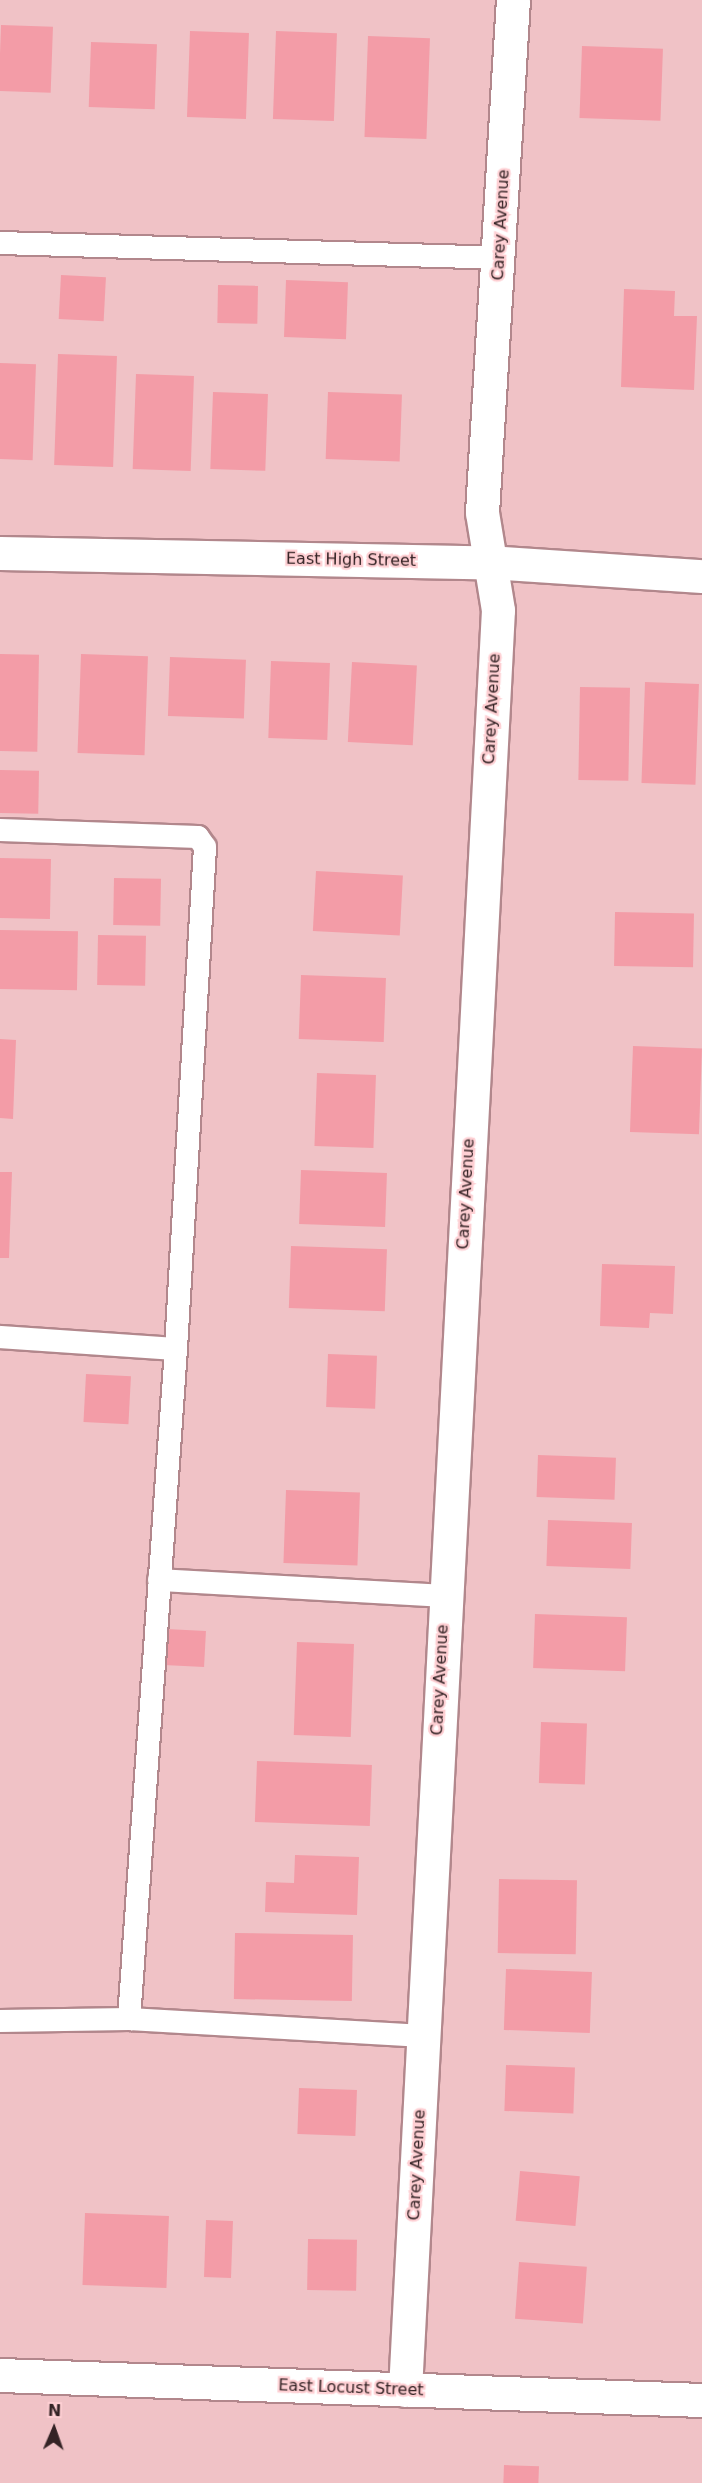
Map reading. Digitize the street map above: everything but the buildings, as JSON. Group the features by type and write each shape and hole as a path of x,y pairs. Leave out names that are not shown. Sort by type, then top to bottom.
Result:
{"street":[{"name":"Carey Avenue","path":"405,2390 444,1596 498,610 482,512 513,0"},
{"name":"East High Street","path":"0,553 489,562 702,576"},
{"name":"East Locust Street","path":"0,2375 702,2400"}],"lane":[{"path":"0,243 499,258"},
{"path":"0,830 198,837 205,847 176,1349 129,2019"},
{"path":"0,1337 176,1349"},
{"path":"159,1580 444,1596"},
{"path":"0,2021 129,2019 424,2036"}]}
